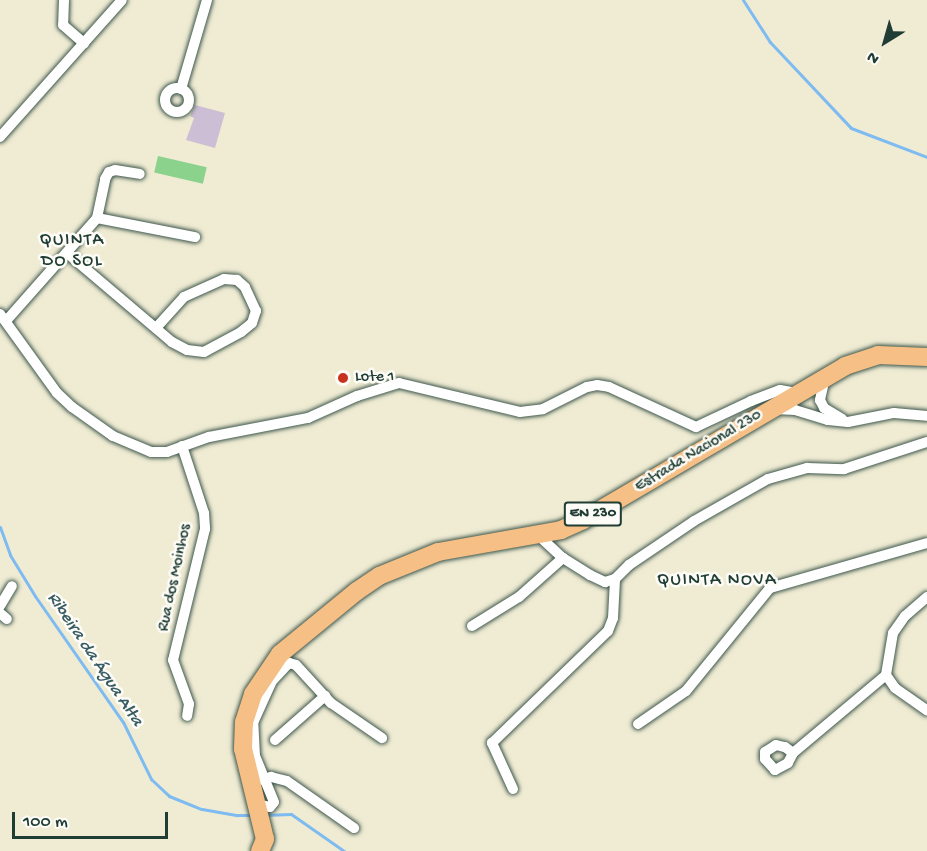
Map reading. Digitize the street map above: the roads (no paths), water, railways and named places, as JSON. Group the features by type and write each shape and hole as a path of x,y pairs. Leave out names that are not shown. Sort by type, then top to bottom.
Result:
{"main road":[{"name":"Estrada Nacional 230","path":"260,851 265,839 243,749 244,722 253,694 280,654 357,591 405,564 438,552 561,530 583,520 772,409 808,391 845,366 878,355 927,357"}],"street":[{"path":"64,0 63,25 84,43"},
{"path":"0,137 122,0"},
{"path":"181,89 207,0"},
{"path":"140,174 115,170 109,172 105,179 97,218 67,253 3,318 57,393 86,419 113,436 151,452 167,452 209,437 308,418 357,396 399,383 520,412 543,409 587,387 597,385 609,387 696,427 780,390 808,391 825,408 848,422"},
{"path":"97,218 195,237"},
{"path":"67,253 172,342 187,350 204,352 241,332 252,323 256,311 245,287 237,280 224,279 184,297 156,327"},
{"path":"808,391 809,410 815,416"},
{"path":"772,409 795,410 848,422 894,413 927,416"},
{"path":"538,535 563,558 605,582 615,579 629,565 694,520 768,479 807,468 844,469 927,442"},
{"name":"Rua dos Moinhos","path":"182,446 204,513 205,528 173,660 189,704 187,716"},
{"path":"638,724 686,691 770,588 927,543"},
{"path":"472,626 519,597 563,558"},
{"path":"513,789 492,743 608,631 613,618 615,579"},
{"path":"0,606 12,586"},
{"path":"793,753 886,675 893,633 905,616 927,597"},
{"path":"259,811 270,807 274,802 255,756 253,723 272,681 289,663 296,665 325,696 382,738"},
{"path":"886,675 895,688 927,710"},
{"path":"275,740 325,696"},
{"path":"263,780 271,777 287,781 354,828"}],"waterway":[{"path":"743,0 770,42 851,128 927,157"},
{"name":"Ribeira da Água Alta","path":"0,527 10,555 35,596 123,722 151,779 169,796 202,809 252,815"},
{"name":"Ribeira da Água Alta","path":"264,815 291,814 344,851"}],"place":[{"name":"Lote 1","path":"343,378"}],"district":[{"name":"QUINTA DO SOL","path":"72,252"},
{"name":"QUINTA NOVA","path":"717,581"}]}
